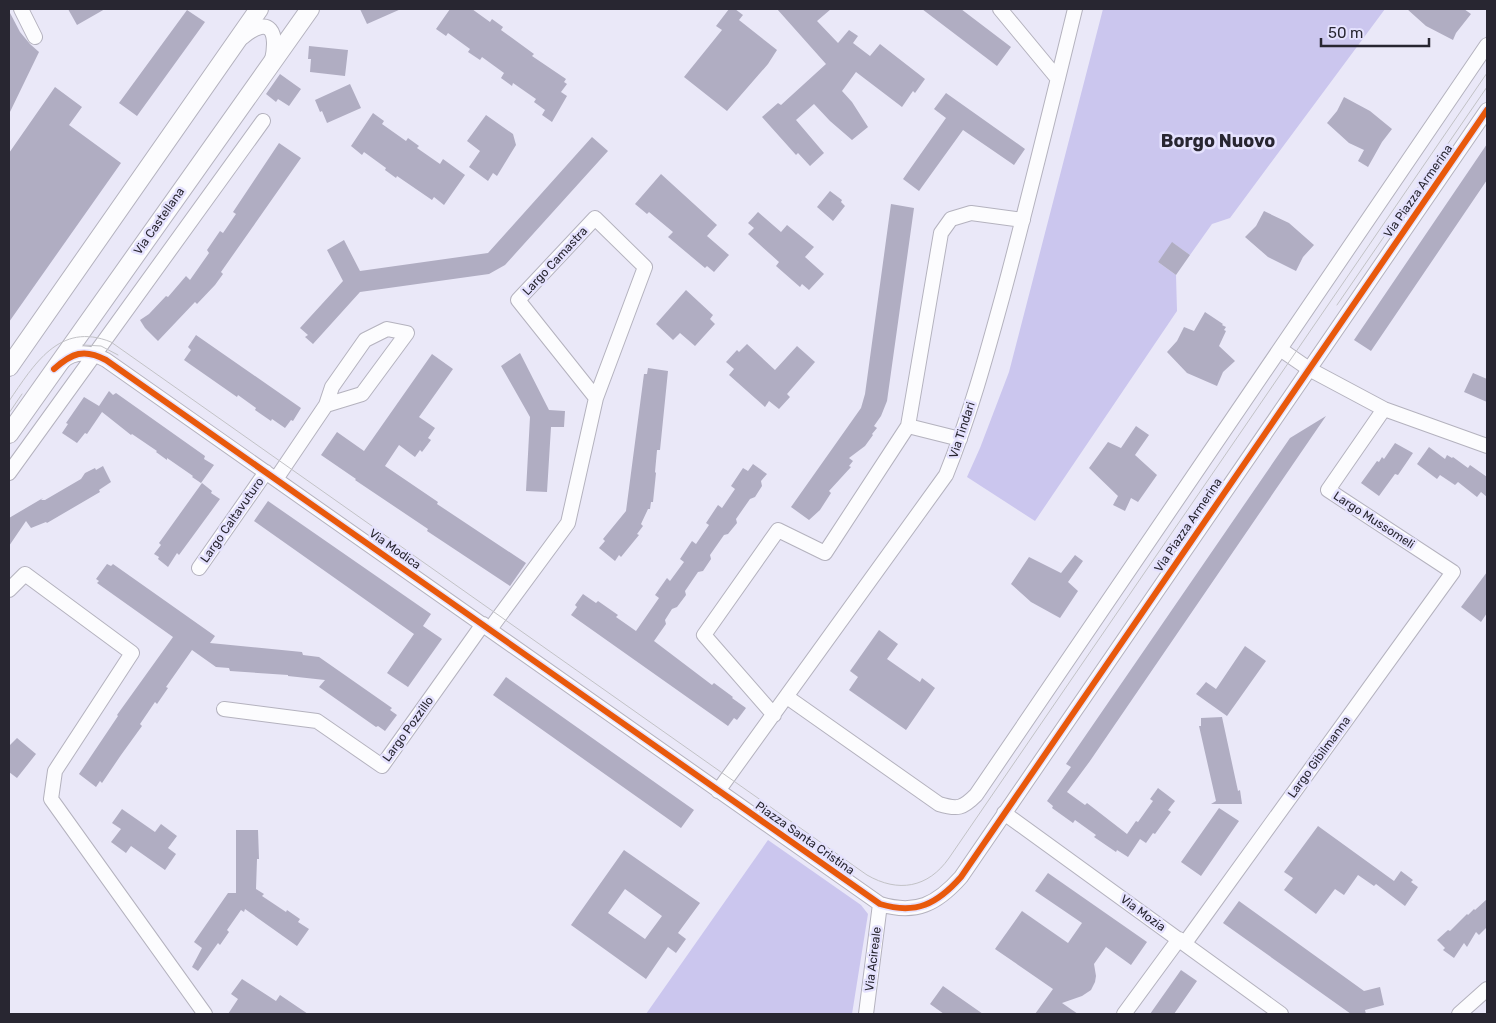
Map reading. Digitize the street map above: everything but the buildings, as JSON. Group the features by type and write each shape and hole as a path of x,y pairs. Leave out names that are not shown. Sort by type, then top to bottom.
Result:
{"main road":[{"path":"9,367 259,9"},
{"name":"Via Castellana","path":"9,434 310,9"}],"street":[{"path":"21,9 35,37"},
{"path":"1000,9 1058,79"},
{"name":"Via Tindari","path":"718,791 946,476 960,439 995,322 1023,220 1075,9"},
{"path":"234,45 253,28 263,26 274,34 275,45 271,63"},
{"name":"Via Piazza Armerina","path":"787,697 939,804 952,808 965,806 976,795 1487,45"},
{"name":"Via Piazza Armerina","path":"880,904 905,909 922,906 948,892 961,877 1487,110"},
{"path":"9,473 263,121"},
{"path":"774,715 704,635 778,530 824,552 908,426 941,233 951,219 971,213 1023,220"},
{"name":"Largo Camastra","path":"487,627 568,523 596,398 645,267 595,218 518,300 596,398"},
{"name":"Largo Caltavuturo","path":"198,568 326,404 332,387 365,340 387,329 407,333 362,394 326,404"},
{"path":"1280,349 1309,369 1384,408 1487,446"},
{"path":"54,369 72,355 84,353 94,355"},
{"name":"Via Modica","path":"94,355 106,360 271,475 718,791"},
{"name":"Largo Mussomeli","path":"1384,408 1328,490 1453,572"},
{"path":"908,426 960,439"},
{"name":"Largo Gibilmanna","path":"1124,1014 1182,941 1453,572"},
{"path":"9,590 25,574 132,653 55,771 51,799 205,1014"},
{"name":"Largo Pozzillo","path":"224,709 317,720 382,766 487,627"},
{"name":"Piazza Santa Cristina","path":"718,791 880,904"},
{"name":"Via Mozia","path":"1004,814 1281,1014"},
{"name":"Via Acireale","path":"866,1014 880,904"},
{"path":"1458,1014 1487,989"}],"shaded area":[{"path":"1103,9 1385,9 1230,218 1212,224 1190,255 1173,243 1158,262 1176,275 1177,311 1035,521 967,477 1009,372"},
{"path":"768,840 861,905 868,914 852,1014 646,1014"}],"tram line":[{"path":"9,401 39,361 62,342 77,337 93,337 111,342 867,875 890,884 912,884 932,876 949,858 1487,73"},
{"path":"1337,305 1487,87"},
{"path":"83,345 101,346 118,355"},
{"path":"9,413 22,394"}],"cycle path":[{"path":"54,369 67,359 78,354 91,354 106,360 880,904 904,908 915,907 925,905 934,900 961,877 1487,110"}],"district":[{"name":"Borgo Nuovo","path":"1218,141"}]}
